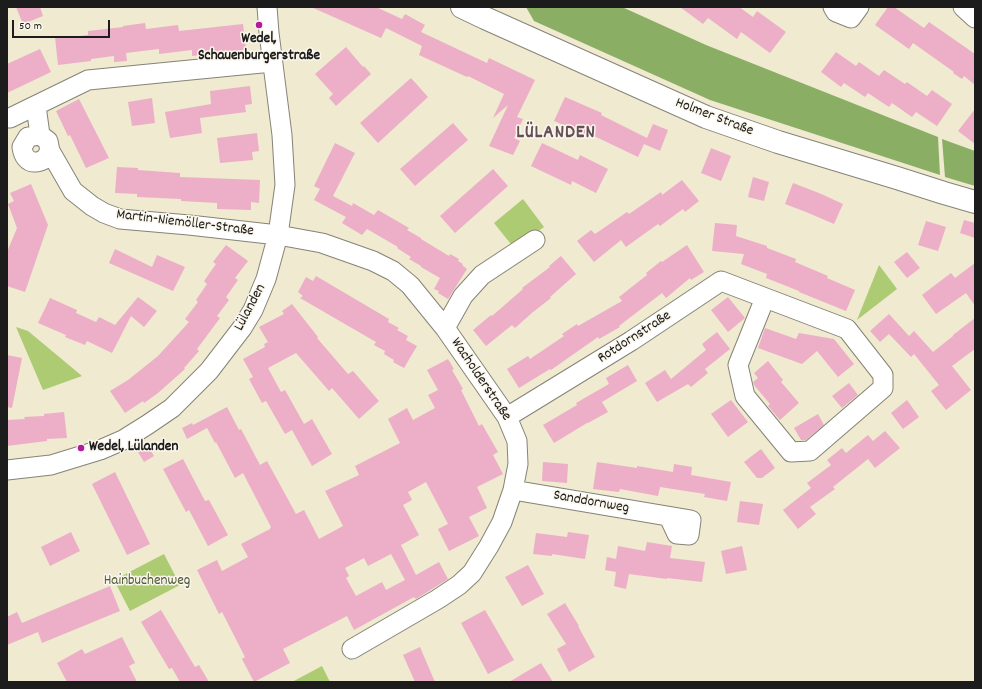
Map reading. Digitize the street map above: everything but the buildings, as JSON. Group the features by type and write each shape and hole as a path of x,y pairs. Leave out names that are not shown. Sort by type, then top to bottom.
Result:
{"main road":[{"name":"Holmer Straße","path":"462,7 706,116 778,142 975,202"}],"street":[{"name":"Lülanden","path":"7,470 51,466 100,450 123,440 143,428 172,408 209,371 242,328 253,310 266,279 278,234 285,185 282,135 272,62 267,7"},
{"path":"833,7 836,12 851,18 859,7"},
{"path":"963,7 975,18"},
{"path":"10,118 88,80 272,62"},
{"name":"Martin-Niemöller-Straße","path":"36,106 40,135 48,141 50,151 73,191 92,206 104,213 120,219 278,234"},
{"path":"40,135 28,137 22,147 23,155 29,161 37,162 45,159 50,151"},
{"name":"Wacholderstraße","path":"278,234 322,243 373,261 393,271 410,285 445,328 508,417 517,441 518,464 513,490 502,522 472,573 459,585 438,599 352,649"},
{"path":"445,328 463,296 482,275 535,240"},
{"name":"Rotdornstraße","path":"508,417 631,341 721,281 847,329 883,375 883,388 810,451 792,452 745,396 738,364 765,298"},
{"name":"Sanddornweg","path":"513,490 669,517"}],"green space":[{"path":"526,7 622,7 706,45 938,137 940,175 710,100 534,21"},
{"path":"942,139 975,151 975,186 945,177"},
{"path":"523,199 544,227 514,248 494,223"},
{"path":"879,265 897,289 857,320"},
{"path":"16,327 28,331 82,376 43,390"},
{"name":"Hainbuchenweg","path":"164,554 180,585 130,611 114,580"},
{"path":"322,666 330,682 292,682"}],"place":[{"name":"Wedel, Schauenburgerstraße","path":"259,25"},
{"name":"Wedel, Lülanden","path":"81,448"}],"district":[{"name":"LÜLANDEN","path":"556,134"}]}
